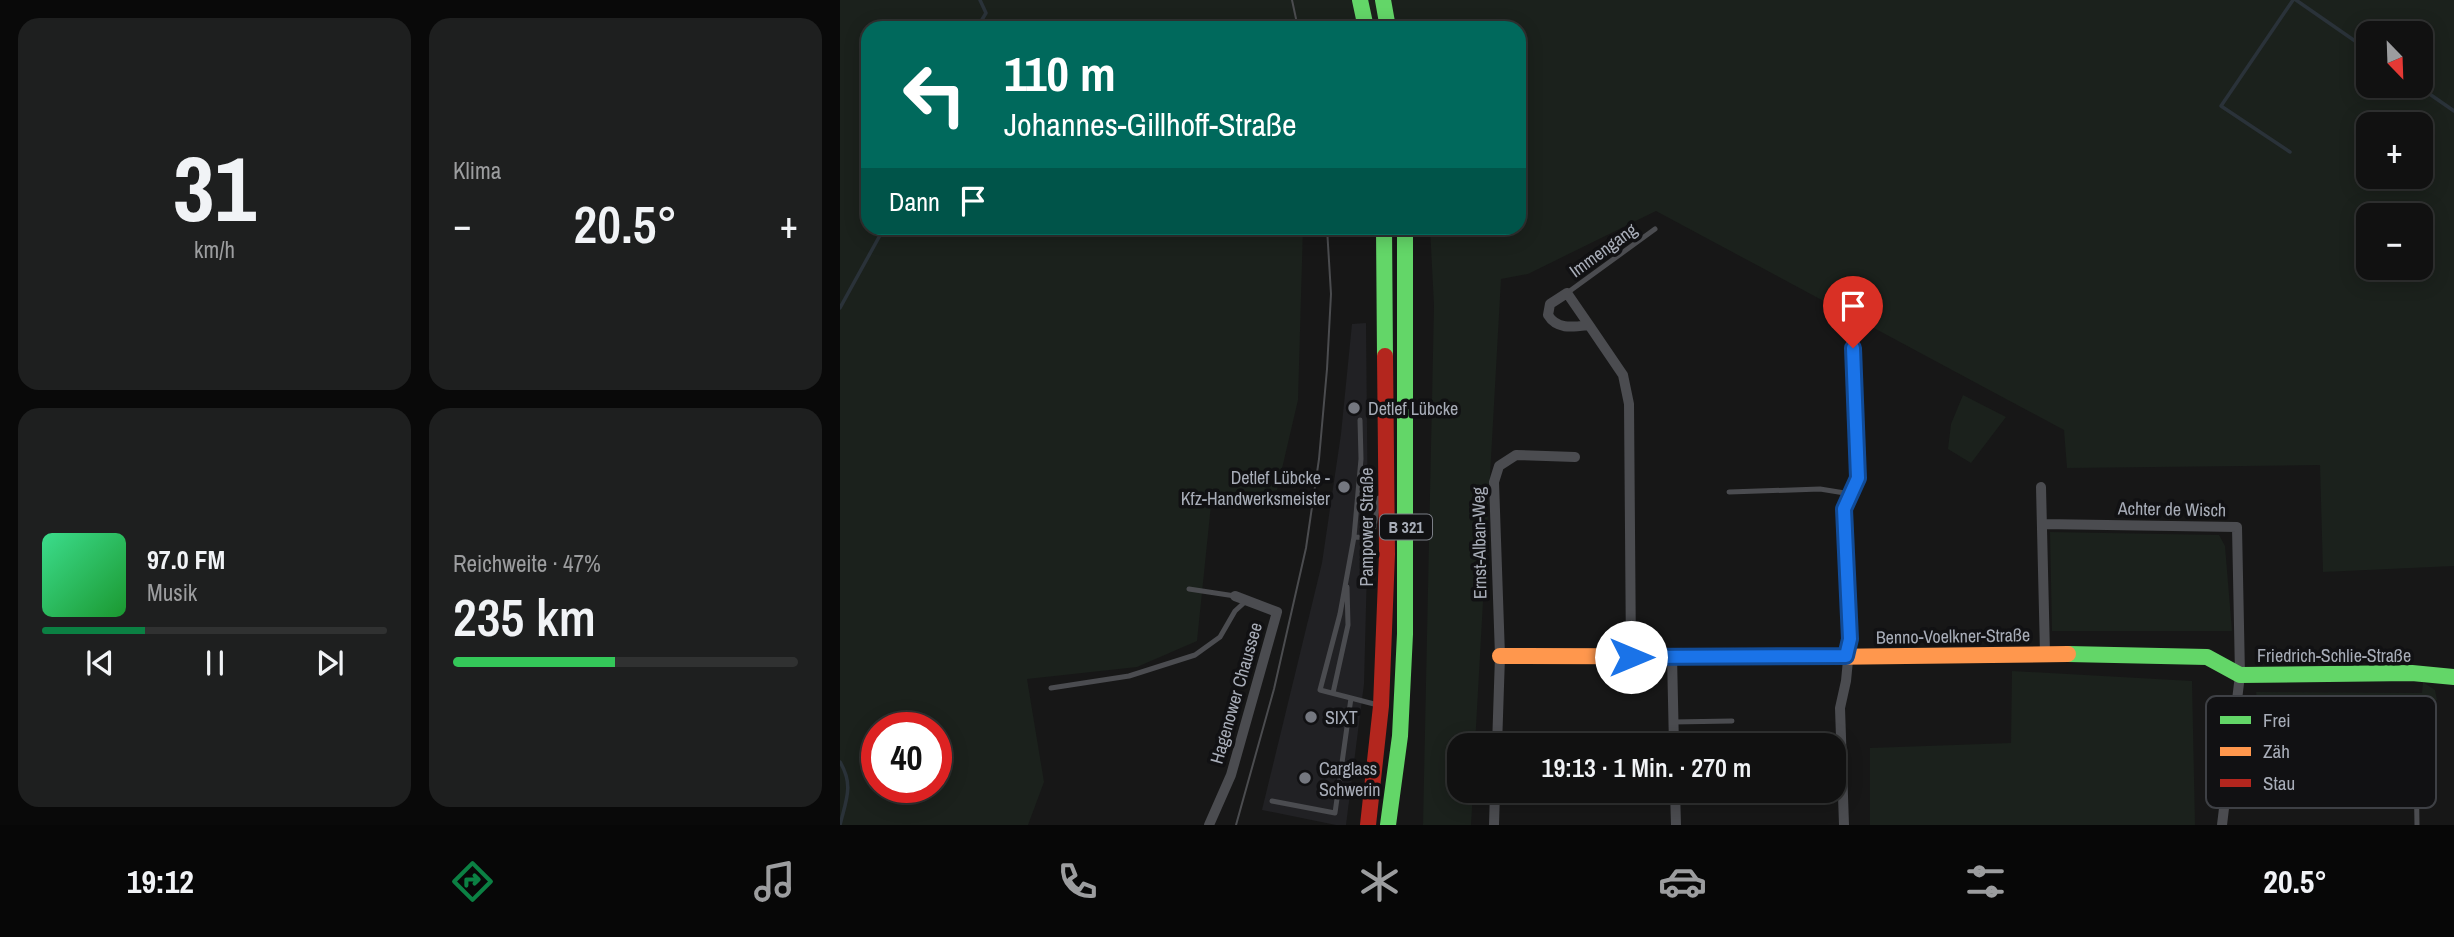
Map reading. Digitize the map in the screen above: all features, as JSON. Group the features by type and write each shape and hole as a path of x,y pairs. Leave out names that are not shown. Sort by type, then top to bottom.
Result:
{"main road":[{"path":"1360,0 1364,21"},
{"path":"1383,0 1387,21"},
{"name":"Pampower Straße","path":"1368,825 1381,706 1387,554 1384,235"},
{"name":"B 321","path":"1388,825 1400,736 1405,634 1405,235"},
{"name":"Benno-Voelkner-Straße","path":"1500,656 2045,654 2207,657 2240,675"},
{"name":"Friedrich-Schlie-Straße","path":"2240,675 2412,673 2454,677"}],"street":[{"path":"1589,325 1561,326 1552,322 1548,314 1550,304 1567,293 1589,325 1623,375 1629,404 1631,657"},
{"path":"1844,825 1840,708 1850,639 1844,509 1858,478 1853,348"},
{"name":"Ernst-Alban-Weg","path":"1500,656 1494,482 1499,466 1516,455 1574,457"},
{"path":"2041,487 2045,654"},
{"name":"Achter de Wisch","path":"2042,524 2237,527 2240,675"},
{"name":"Hagenower Chaussee","path":"1209,825 1231,775 1277,612 1241,598"},
{"path":"1497,733 1500,656"},
{"path":"1672,656 1673,733"},
{"name":"Friedrich-Schlie-Straße","path":"2237,696 2240,675"},
{"path":"1494,825 1495,803"},
{"path":"1675,803 1676,825"}],"lane":[{"name":"Immengang","path":"1567,293 1655,229"},
{"path":"1360,420 1361,459 1354,537 1340,614 1320,690 1381,706"},
{"path":"1354,537 1372,538 1386,461"},
{"path":"1729,492 1820,489 1851,494"},
{"path":"1333,693 1349,625 1347,573"},
{"path":"1051,688 1129,676 1195,655 1220,637 1241,598 1189,589"},
{"path":"1272,801 1335,813 1351,698"},
{"path":"1673,722 1732,721"}],"shaded area":[{"path":"840,0 2454,0 2454,566 2323,572 2320,465 2067,468 2064,430 1656,211 1528,274 1501,279 1476,733 1447,733 1447,803 1472,803 1471,825 1423,825 1434,305 1430,235 1526,235 1526,21 861,21 861,235 1303,235 1298,400 1277,490 1211,505 1197,641 1137,667 1027,679 1044,782 1028,825 840,825"},
{"path":"1366,323 1368,530 1364,684 1346,825 1336,825 1262,810 1322,563 1341,434 1352,324"},
{"path":"1963,395 2006,417 1971,463 1948,449 1951,424"},
{"path":"2050,532 2219,535 2225,546 2232,631 2052,631"},
{"path":"2012,671 2192,681 2195,825 1870,825 1870,748 2011,743"},
{"path":"2423,682 2435,690 2437,700 2436,696 2257,696 2256,692 2422,693"}],"waterway":[{"path":"980,0 986,13 981,21"},
{"path":"2290,152 2221,106 2293,0"},
{"path":"2296,0 2356,42"},
{"path":"2433,96 2454,111"},
{"path":"840,308 880,235"},
{"path":"840,762 848,785 840,825"}],"tram line":[{"path":"1292,0 1296,21"},
{"path":"1236,825 1274,689 1306,548 1319,459 1327,369 1331,294 1327,235"}],"traffic: fast":[{"path":"1360,0 1364,21"},
{"path":"1383,0 1387,21"},
{"path":"1384,235 1385,356"},
{"path":"1388,825 1400,736 1405,634 1405,235"},
{"path":"2068,654 2207,657 2240,675 2412,673 2454,677"}],"traffic: slow":[{"path":"1500,656 1822,657 2068,654"}],"traffic: jam":[{"path":"1368,825 1381,706 1387,554 1385,356"}],"place":[{"name":"Detlef Lübcke","path":"1354,408"},
{"name":"Detlef Lübcke - Kfz-Handwerksmeister","path":"1344,487"},
{"name":"SIXT","path":"1311,717"},
{"name":"Carglass Schwerin","path":"1305,778"}],"route":[{"path":"1631,657 1846,656 1850,639 1844,509 1858,478 1853,348"}]}
